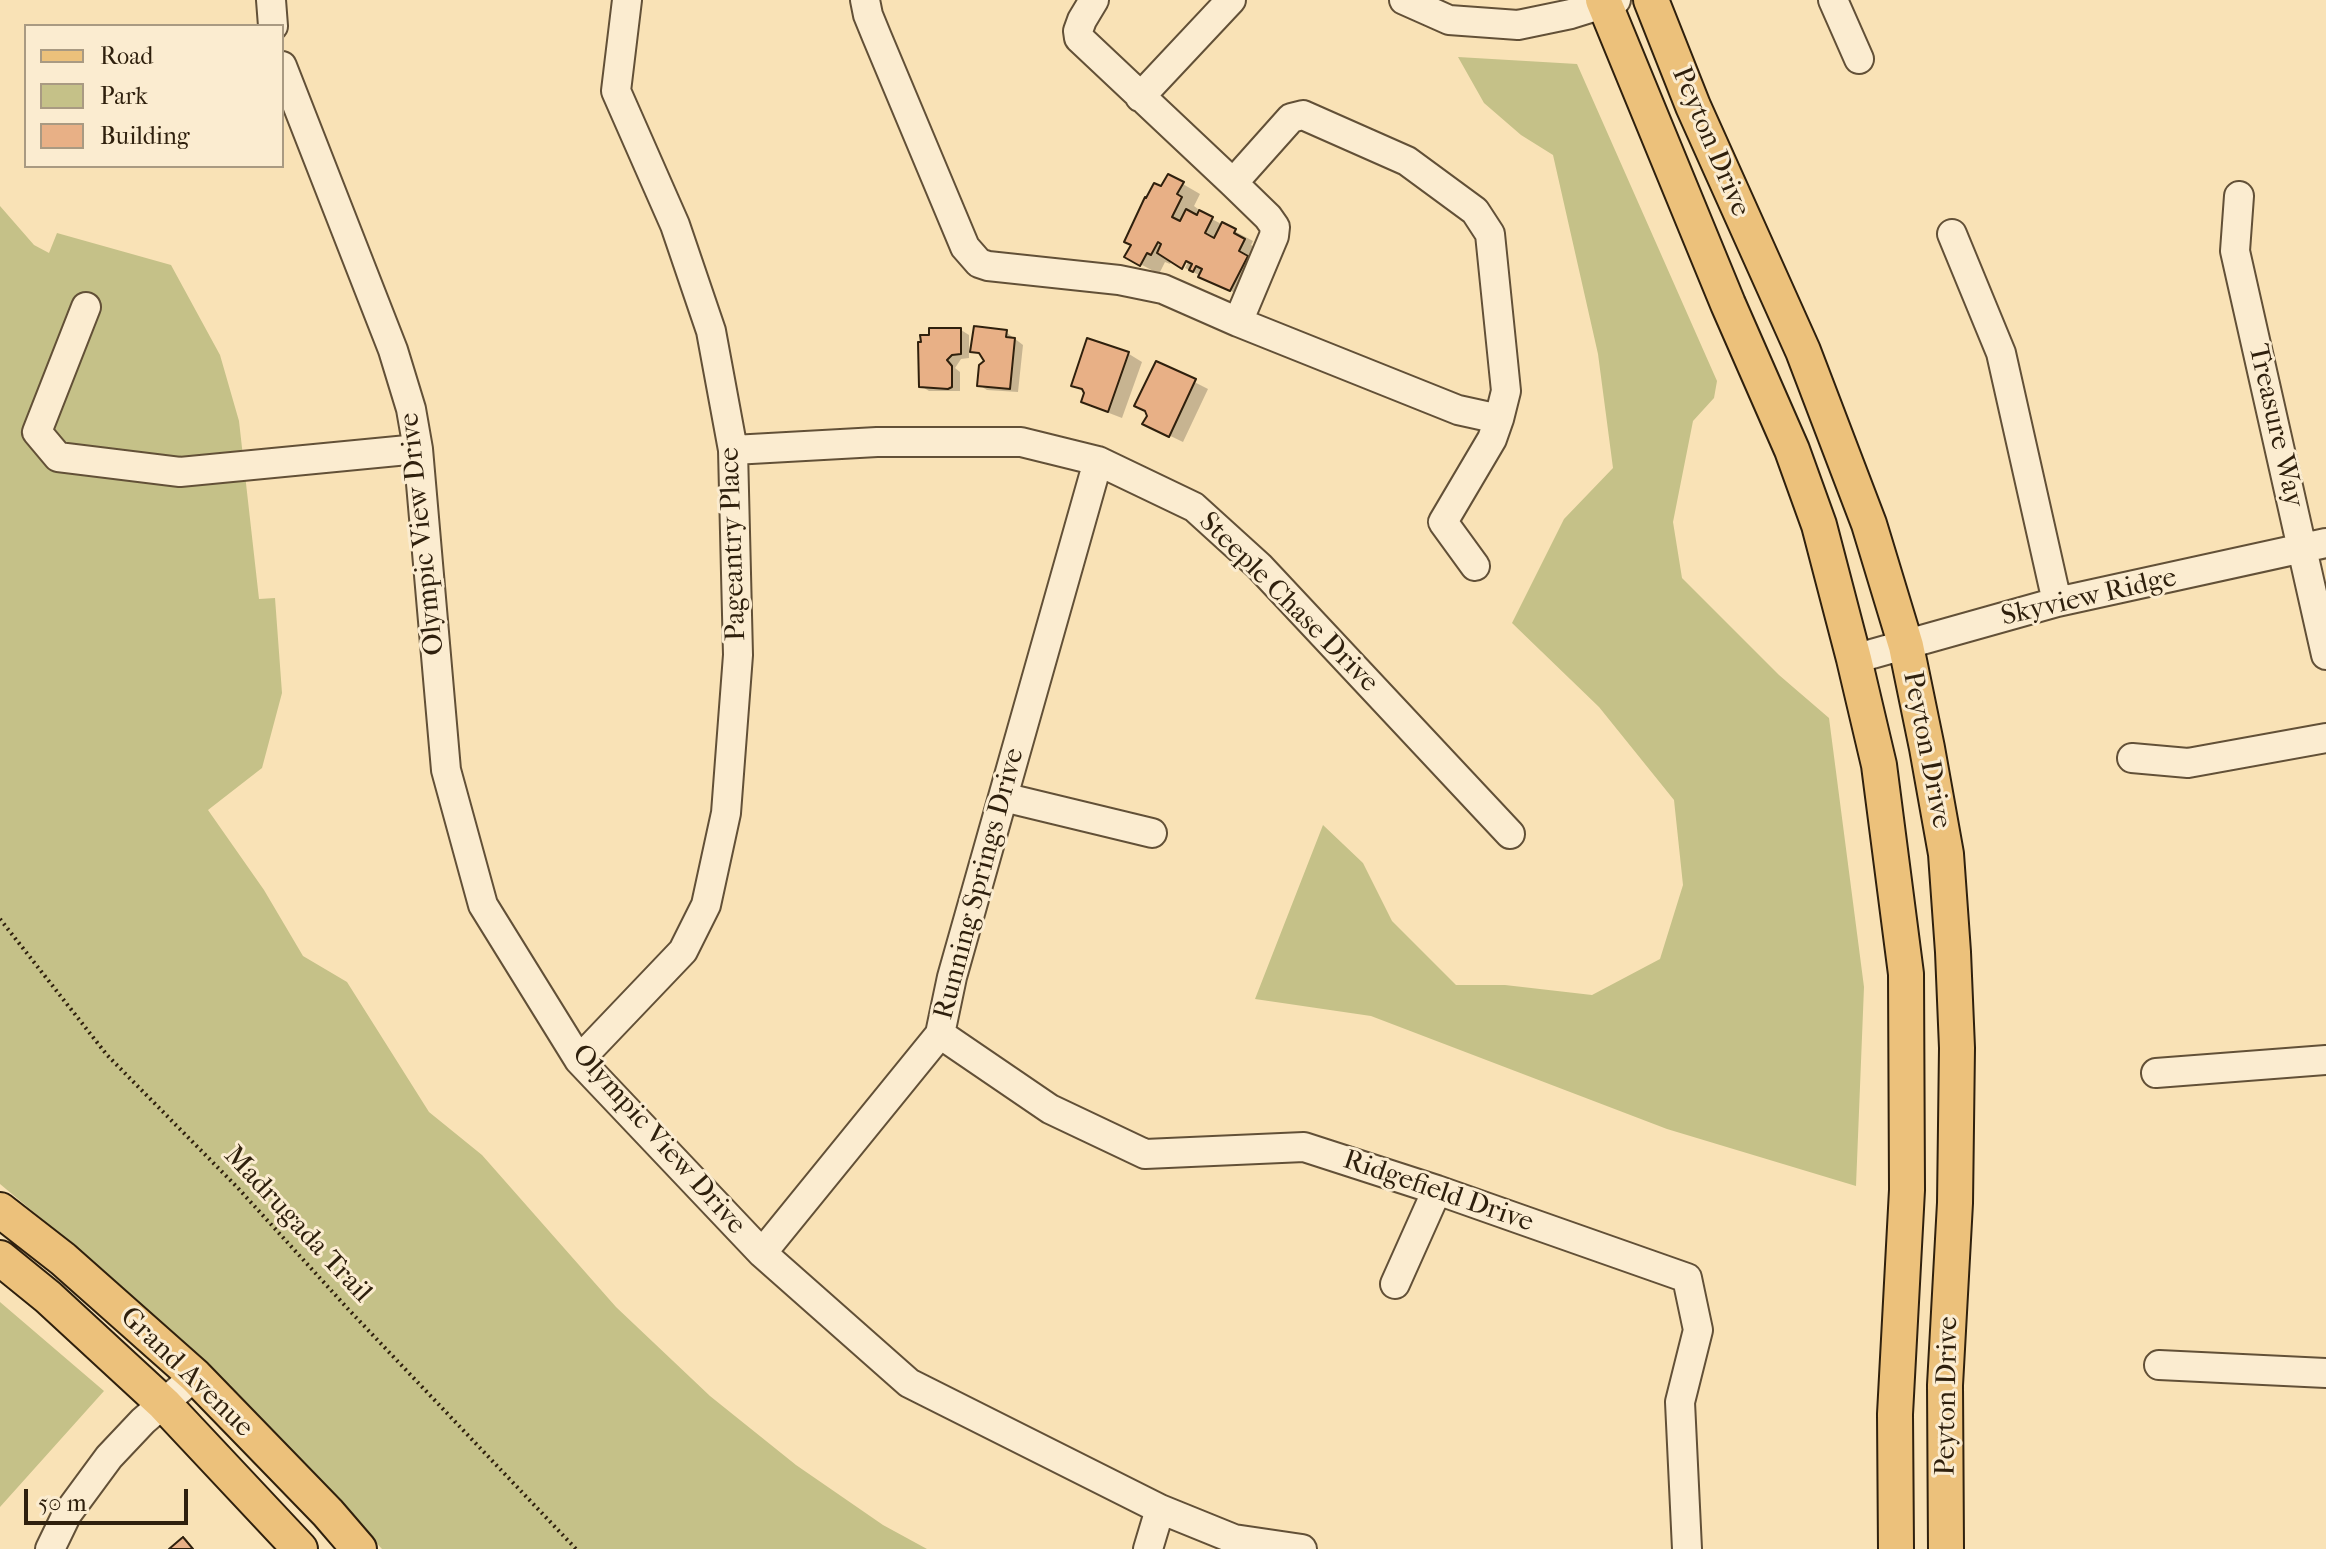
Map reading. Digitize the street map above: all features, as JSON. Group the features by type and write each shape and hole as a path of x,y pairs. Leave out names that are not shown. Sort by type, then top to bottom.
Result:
{"main road":[{"name":"Peyton Drive","path":"1651,0 1693,106 1803,351 1869,524 1906,646 1927,748 1946,854 1957,1048 1955,1188 1945,1385 1946,1549"},
{"name":"Peyton Drive","path":"1608,1 1728,304 1792,450 1819,525 1879,765 1906,974 1907,1190 1895,1414 1896,1549"},
{"name":"Grand Avenue","path":"0,1210 63,1259 195,1376 359,1549"},
{"name":"Grand Avenue","path":"0,1258 48,1297 164,1404 300,1549"}],"street":[{"path":"271,0 273,24"},
{"name":"Pageantry Place","path":"579,1060 683,951 706,905 726,813 738,655 733,450 711,331 675,225 616,91 627,0"},
{"path":"865,0 868,15 965,247 979,263 1119,280 1163,289 1458,410 1499,419"},
{"path":"1094,0 1082,20 1079,38 1233,183 1275,227 1238,322"},
{"path":"1140,97 1231,0"},
{"path":"1404,0 1449,20 1518,25 1571,14 1608,1"},
{"path":"1833,0 1859,59"},
{"name":"Olympic View Drive","path":"284,71 393,350 411,409 418,449 446,770 483,905 579,1060 762,1253 909,1383 1160,1509 1234,1539 1302,1549"},
{"path":"1233,183 1291,118 1303,115 1407,161 1475,211 1490,234 1506,391 1492,439 1443,522 1475,566"},
{"name":"Treasure Way","path":"2239,196 2235,251 2314,546 2326,655"},
{"path":"1952,234 2001,353 2057,602"},
{"path":"86,307 37,432 58,457 180,472 418,449"},
{"name":"Steeple Chase Drive","path":"733,450 877,442 1021,442 1098,461 1194,507 1259,566 1510,834"},
{"name":"Running Springs Drive","path":"762,1253 940,1034 952,977 1098,461"},
{"name":"Skyview Ridge","path":"1854,659 2057,602 2314,546"},
{"path":"2132,758 2188,763 2326,738"},
{"path":"1003,797 1152,833"},
{"name":"Ridgefield Drive","path":"940,1034 1050,1109 1145,1154 1304,1147 1687,1278 1698,1330 1680,1402 1687,1549"},
{"path":"2156,1073 2326,1060"},
{"path":"1395,1284 1437,1190"},
{"path":"2159,1365 2326,1373"},
{"path":"50,1549 67,1514 96,1474 128,1437 195,1376"},
{"path":"1148,1549 1160,1509"}],"path":[{"name":"Madrugada Trail","path":"0,919 107,1055 237,1187 576,1549"}],"green space":[{"path":"1458,57 1577,64 1717,381 1714,398 1693,421 1673,522 1682,578 1779,675 1829,718 1864,987 1856,1186 1667,1129 1371,1016 1255,999 1323,825 1363,863 1392,921 1456,985 1505,985 1592,995 1660,959 1683,885 1674,800 1599,707 1512,623 1564,519 1613,468 1598,354 1553,155 1521,135 1484,103"},
{"path":"0,206 34,245 49,253 57,233 171,265 220,355 239,421 259,599 275,598 282,693 262,768 208,810 264,890 303,956 347,982 429,1112 482,1155 616,1307 710,1396 796,1465 883,1525 927,1549 382,1549 194,1352 0,1184"},
{"path":"0,1302 104,1391 0,1507"}],"building":[{"path":"1168,174 1184,182 1177,194 1182,197 1172,217 1180,221 1186,209 1197,215 1199,210 1213,217 1205,233 1214,238 1222,222 1236,229 1234,233 1245,239 1239,251 1248,256 1230,291 1198,277 1202,269 1196,266 1193,272 1189,270 1192,264 1186,261 1182,269 1157,253 1161,244 1158,242 1140,266 1124,257 1131,245 1124,242 1145,197 1154,183 1161,186"},
{"path":"974,326 1007,330 1006,337 1015,338 1010,389 977,386 979,365 984,361 979,353 970,352"},
{"path":"929,328 961,328 961,354 952,355 947,360 952,366 952,387 948,389 919,387 918,342 921,342 920,335 929,335"},
{"path":"1087,338 1129,352 1108,412 1081,402 1082,389 1071,386"},
{"path":"1156,361 1196,379 1169,437 1142,424 1147,416 1145,411 1134,406"},
{"path":"183,1537 193,1549 169,1549"}]}
